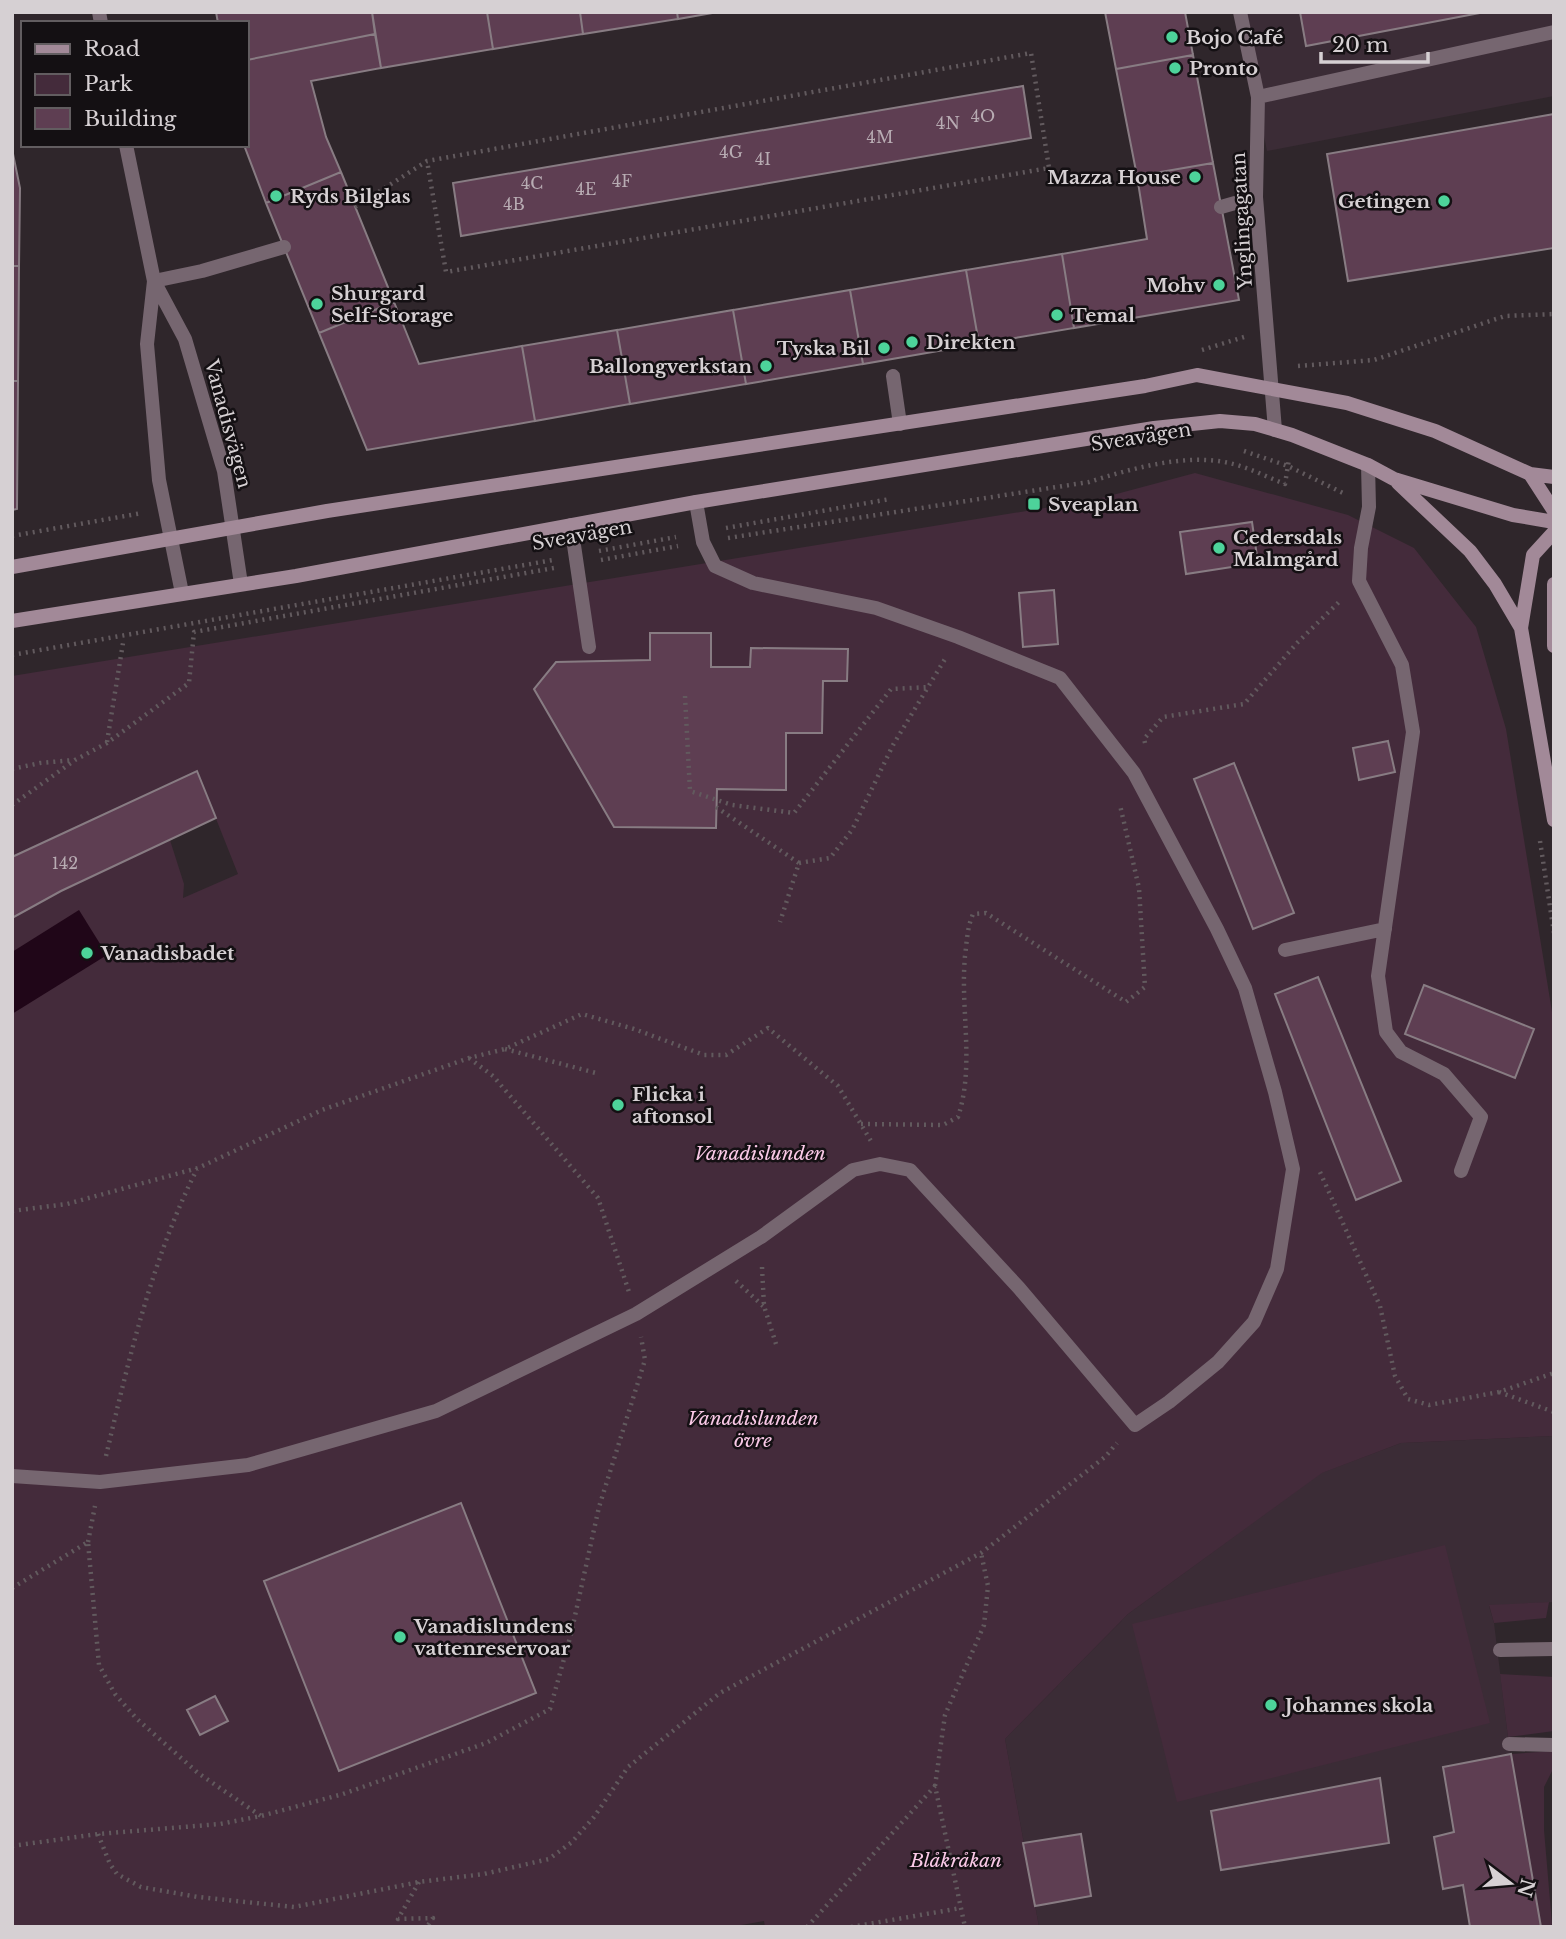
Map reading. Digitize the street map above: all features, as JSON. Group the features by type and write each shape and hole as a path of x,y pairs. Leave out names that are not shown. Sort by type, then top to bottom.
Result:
{"main road":[{"path":"12,567 231,528 1146,386 1197,375 1347,403 1436,431 1530,474 1554,477"},
{"name":"Sveavägen","path":"12,621 296,576 696,502 1154,428 1220,421 1255,424 1368,465"},
{"path":"1368,465 1394,479 1513,515 1554,522"},
{"path":"1530,474 1554,511"},
{"path":"1394,479 1470,551 1495,584 1521,628"},
{"path":"1554,532 1532,555 1521,628 1554,820"},
{"path":"1554,584 1554,646"}],"street":[{"name":"Ynglingagatan","path":"1240,12 1258,97 1256,197 1275,430"},
{"path":"1258,97 1554,32"},
{"name":"Vanadisvägen","path":"126,147 154,281 185,339 224,471 241,584"},
{"path":"1221,207 1256,197"},
{"path":"154,281 202,271 284,247"},
{"name":"Vanadisvägen","path":"154,281 147,344 159,480 182,593"},
{"path":"893,376 900,424"},
{"path":"1368,465 1369,507 1361,548 1359,582 1402,665 1413,732 1378,976 1386,1032 1401,1052 1444,1074 1481,1117 1461,1171"},
{"path":"12,1476 100,1482 247,1465 436,1411 636,1314 719,1265 853,1170 880,1164 910,1170 1019,1289 1135,1425 1169,1402 1217,1362 1254,1322 1277,1269 1293,1169 1275,1092 1245,988 1217,929 1134,773 1060,678 876,608 753,583 715,566 702,537 696,502"},
{"path":"571,525 589,647"},
{"path":"1284,950 1385,929"},
{"path":"1500,1650 1554,1649"},
{"path":"1509,1744 1554,1745"}],"path":[{"path":"355,207 427,161 1031,54 1049,168 446,272 427,161"},
{"path":"1293,366 1374,360 1505,316 1554,314"},
{"path":"1231,449 1244,450 1288,466 1369,507"},
{"name":"Sveavägen","path":"12,655 702,537 1089,482 1138,467 1186,460 1228,462 1285,484 1288,466"},
{"name":"Sveavägen","path":"107,743 189,683 194,632 893,499"},
{"path":"1144,740 1163,717 1244,704 1297,643 1359,582"},
{"path":"716,807 799,863 830,858 852,830 893,745 958,637"},
{"path":"12,805 75,760 107,743 123,642"},
{"path":"685,696 690,791 732,805 794,813 891,689 929,687"},
{"path":"12,769 75,760"},
{"path":"12,1211 67,1204 198,1168 322,1110 469,1058 505,1049 582,1014 634,1029 704,1055 726,1055 768,1028 838,1086 861,1124 943,1125 958,1117 964,1099 967,1065 963,978 968,924 973,914 986,913 1126,1002 1145,987 1139,888 1116,790 1134,773"},
{"path":"1539,837 1554,933"},
{"path":"780,922 799,863"},
{"path":"505,1049 596,1073"},
{"path":"12,1846 98,1834 220,1824 261,1816 343,1794 486,1743 550,1709 571,1634 599,1507 645,1360 636,1314 598,1198 493,1076 469,1058"},
{"path":"1317,1166 1380,1306 1395,1376 1408,1399 1429,1405 1499,1392 1554,1373"},
{"path":"198,1168 178,1208 150,1286 125,1371 88,1542 99,1665 115,1694 167,1747 198,1773 261,1816"},
{"path":"761,1237 764,1306 776,1344"},
{"path":"719,1265 764,1306"},
{"path":"1499,1392 1554,1412"},
{"path":"98,1834 117,1874 141,1887 198,1897 294,1907 419,1882 484,1874 549,1859 572,1842 594,1817 628,1768 720,1693 981,1553 1105,1457 1135,1425"},
{"path":"12,1588 88,1542"},
{"path":"965,1927 935,1786 945,1715 984,1625 988,1586 981,1553"},
{"path":"807,1927 935,1786"},
{"path":"419,1882 398,1919 433,1918 427,1927"},
{"path":"851,1927 961,1908"}],"shaded area":[{"path":"1239,12 1554,12 1554,96 1267,151"},
{"path":"79,910 107,955 12,1014 12,952"},
{"name":"Johannes skola","path":"1554,1436 1554,1602 1489,1606 1494,1623 1508,1737 1541,1927 1039,1927 1005,1739 1128,1614 1321,1473 1401,1443"}],"green space":[{"name":"Vanadislunden","path":"1195,473 1348,515 1414,548 1476,627 1506,729 1554,1024 1554,1436 1401,1443 1322,1473 1128,1614 1005,1739 1039,1927 765,1927 764,1921 730,1927 12,1927 12,676 1094,500","holes":["197,771 238,874 183,898 184,884 154,790"]},
{"path":"1445,1545 1490,1723 1177,1802 1132,1624"},
{"path":"1549,1602 1546,1618 1494,1623 1489,1605"},
{"path":"1500,1674 1554,1677 1554,1731 1508,1737"},
{"path":"1554,1751 1554,1767 1544,1787 1544,1830 1552,1924 1550,1927 1541,1927 1511,1754"}],"building":[{"path":"216,12 372,12 375,34 248,60 248,21 218,21"},
{"path":"372,12 487,12 493,49 381,68"},
{"path":"487,12 580,12 583,34 493,49"},
{"path":"580,12 677,12 678,19 583,34"},
{"path":"677,12 718,12 678,19"},
{"path":"1105,12 1185,12 1193,55 1116,69"},
{"path":"1300,12 1485,12 1306,46"},
{"path":"375,34 381,68 311,81 326,137 341,172 266,203 245,147 248,147 248,60"},
{"path":"1193,55 1213,163 1137,176 1116,69"},
{"path":"1023,86 1031,138 461,236 453,183"},
{"name":"Getingen","path":"1554,114 1554,248 1348,281 1327,154"},
{"path":"12,149 20,188 19,266 12,266"},
{"path":"1213,163 1239,300 1074,328 1062,254 1147,239 1137,176"},
{"path":"341,172 394,302 319,333 266,203"},
{"path":"1062,254 1074,328 979,344 966,270"},
{"path":"12,266 19,266 18,381 12,381"},
{"path":"966,270 979,344 863,364 850,290"},
{"path":"850,290 863,364 746,384 733,310"},
{"path":"394,302 419,364 522,346 535,421 367,450 319,333"},
{"path":"733,310 746,384 630,404 617,330"},
{"path":"617,330 630,404 535,421 522,346"},
{"path":"12,381 18,381 17,509 12,510"},
{"name":"Cedersdals Malmgård","path":"1252,522 1258,563 1186,574 1180,532"},
{"path":"1054,590 1058,644 1023,647 1019,593"},
{"path":"650,633 711,633 711,667 750,667 751,648 848,649 847,681 823,681 822,733 786,733 786,790 717,789 716,828 614,827 534,689 556,662 650,660"},
{"path":"1388,741 1395,772 1359,780 1353,748"},
{"path":"1234,763 1294,913 1253,929 1194,779"},
{"path":"197,771 216,818 61,891 12,918 12,857"},
{"path":"1318,977 1401,1181 1356,1200 1275,994"},
{"path":"1424,985 1534,1029 1515,1078 1405,1034"},
{"name":"Vanadislundens vattenreservoar","path":"461,1503 536,1693 339,1771 264,1581"},
{"path":"215,1696 228,1721 200,1735 187,1710"},
{"path":"1511,1754 1541,1927 1470,1927 1463,1885 1443,1889 1434,1837 1454,1832 1443,1767"},
{"path":"1380,1778 1389,1843 1221,1870 1211,1811"},
{"path":"1081,1834 1091,1896 1035,1906 1023,1843"}],"place":[{"name":"Bojo Café","path":"1172,37"},
{"name":"Pronto","path":"1175,68"},
{"name":"Mazza House","path":"1195,177"},
{"name":"Ryds Bilglas","path":"276,196"},
{"name":"Getingen","path":"1444,201"},
{"name":"Mohv","path":"1219,285"},
{"name":"Shurgard Self-Storage","path":"317,304"},
{"name":"Temal","path":"1057,315"},
{"name":"Direkten","path":"912,342"},
{"name":"Tyska Bil","path":"884,348"},
{"name":"Ballongverkstan","path":"766,366"},
{"name":"Sveaplan","path":"1034,504"},
{"name":"Cedersdals Malmgård","path":"1219,548"},
{"name":"Vanadisbadet","path":"87,953"},
{"name":"Flicka i aftonsol","path":"618,1105"},
{"name":"Vanadislundens vattenreservoar","path":"400,1637"},
{"name":"Johannes skola","path":"1271,1705"}],"park label":[{"name":"Vanadislunden övre","path":"753,1429"},
{"name":"Blåkråkan","path":"956,1860"}]}
